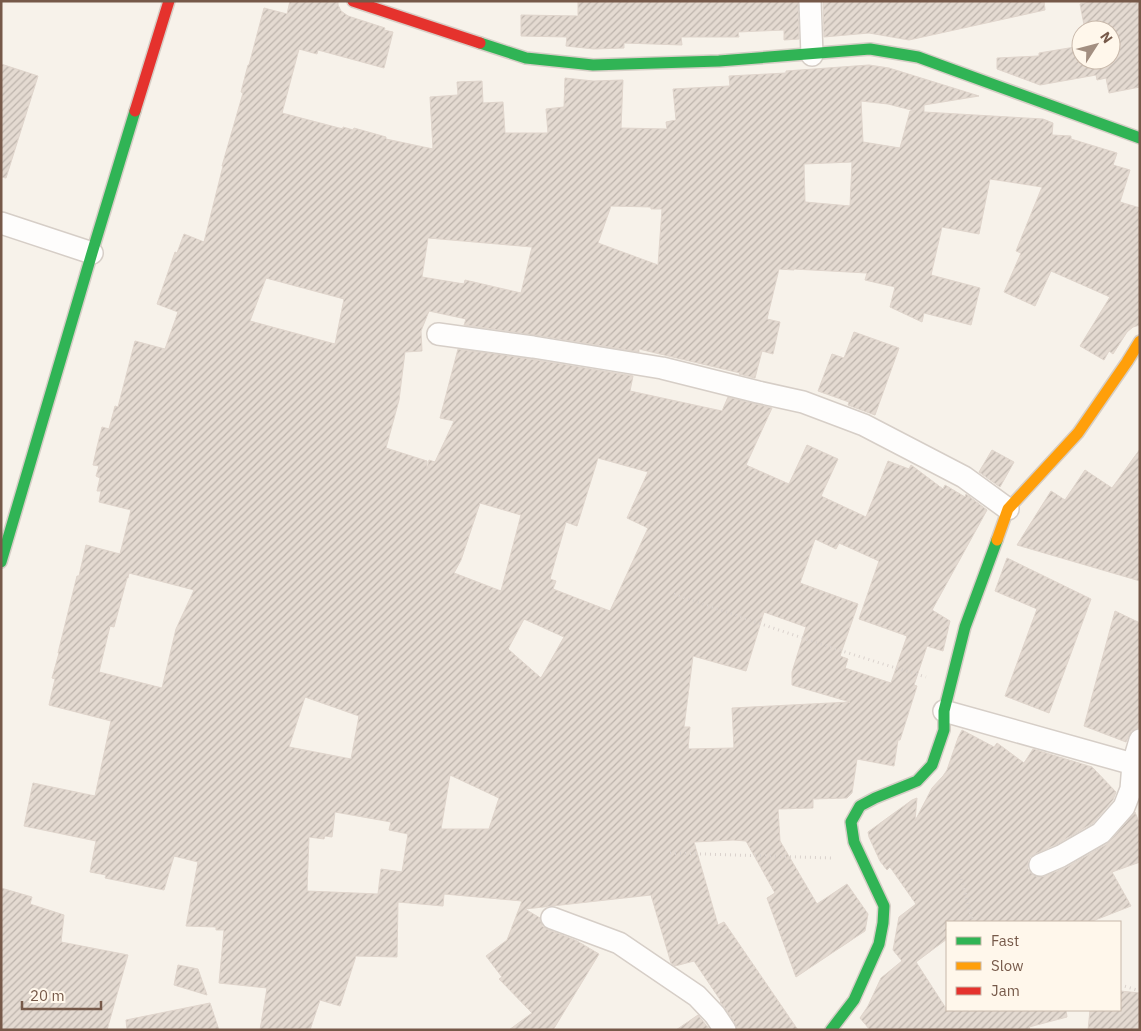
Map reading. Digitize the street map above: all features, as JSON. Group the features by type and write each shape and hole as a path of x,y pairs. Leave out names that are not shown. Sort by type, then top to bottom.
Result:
{"main road":[{"path":"1,562 168,1"},
{"path":"354,1 526,58 592,65 719,61 870,49 918,57 1140,138"},
{"path":"831,1030 854,1000 879,944 883,923 884,906 854,842 851,822 860,806 917,781 932,766 944,730 944,711 965,628 1008,508 1078,433 1140,342"}],"street":[{"path":"810,1 812,55"},
{"path":"1,223 92,253"},
{"path":"438,334 533,346 662,368 803,402 864,425 964,477 1008,508"},
{"path":"944,711 1133,764"},
{"path":"1040,865 1061,856 1101,833 1124,807 1131,788 1133,764 1140,740"},
{"path":"552,918 619,943 697,996 715,1015 725,1030"}],"path":[{"path":"674,594 811,642 951,684"},
{"path":"670,853 862,860"},
{"path":"960,874 973,921"},
{"path":"1121,986 1140,990"}],"building":[{"path":"290,1 338,1 341,11 348,16 393,32 384,68 318,50 317,54 299,49 282,113 343,129 343,127 353,130 354,128 386,137 386,139 433,149 430,97 458,95 457,82 482,81 483,103 503,102 505,133 548,133 546,109 564,107 565,78 593,81 623,80 621,128 667,129 666,122 676,120 673,89 730,86 729,76 869,65 889,68 979,96 924,105 924,112 1043,119 1053,123 1052,135 1071,136 1071,139 1117,153 1113,165 1130,170 1120,202 1140,208 1140,325 1133,327 1127,332 1113,354 1109,351 1104,360 1080,346 1110,297 1051,271 1035,306 1004,292 1021,253 1016,251 1042,187 990,179 979,234 942,227 931,275 980,288 971,325 924,313 922,322 890,307 895,287 865,280 867,273 779,269 767,319 780,322 773,354 762,351 755,378 639,349 639,352 464,325 466,319 429,311 421,331 422,351 405,352 399,400 386,448 427,461 427,469 429,460 435,462 454,421 440,418 458,349 633,376 630,391 722,411 728,397 772,408 746,465 789,484 807,445 838,459 821,496 866,517 888,461 909,469 911,465 943,489 945,485 965,497 966,494 987,510 932,610 950,621 943,651 927,646 914,685 917,686 900,740 898,740 894,766 857,759 852,793 847,798 813,799 813,808 778,809 780,841 817,904 847,884 868,914 865,931 796,977 767,898 775,893 746,841 694,842 718,925 724,922 798,1030 737,1030 735,1023 694,961 675,966 671,963 651,895 525,909 540,918 542,926 577,941 599,954 553,1030 509,1030 532,1013 499,979 502,977 486,956 507,940 522,901 444,894 443,906 398,902 397,957 356,956 340,1006 320,1000 310,1030 260,1030 267,988 219,983 224,930 216,930 216,927 186,926 198,862 174,856 164,890 105,878 106,875 90,872 96,841 24,826 33,783 95,796 111,721 49,705 55,679 52,678 86,545 120,554 131,510 99,502 101,491 97,491 100,478 96,476 99,466 93,465 97,447 102,427 109,429 115,406 118,407 135,341 165,349 178,312 157,304 175,252 177,253 184,234 204,242 264,8 287,14","holes":["861,101 888,104 915,111 910,111 900,148 863,142","852,162 850,206 805,202 804,164","611,206 662,209 658,265 598,243","428,238 532,247 521,293 465,280 464,284 422,277","266,278 344,299 335,344 250,321","598,458 648,472 627,518 648,528 610,611 553,589 556,581 550,579 566,522 577,526","480,503 521,515 501,591 454,573 461,560","815,539 836,549 839,543 879,561 859,619 907,636 891,683 845,668 848,659 840,656 858,604 800,583","129,573 194,590 176,629 162,688 99,672 110,626 114,627","764,612 806,627 792,672 792,685 850,702 732,708 734,748 688,749 690,727 684,727 693,656 746,671","524,619 564,637 541,678 508,649","305,697 359,716 351,759 289,747","450,775 499,798 489,829 441,829","335,812 391,822 389,830 408,834 402,872 381,869 378,894 307,891 309,837 324,839 325,836 332,837"]},
{"path":"578,1 798,1 799,39 784,40 784,30 738,32 739,37 681,37 682,45 624,43 624,48 594,49 566,46 567,37 521,36 521,15 578,16"},
{"path":"823,1 1044,1 1045,10 909,40 869,33 824,37"},
{"path":"1094,1 1140,1 1140,87 1109,93 1106,78 1097,80 1096,75 1040,85 997,69 997,58 1039,56 1039,53 1071,48 1071,70 1121,70 1121,20 1083,20 1080,4"},
{"path":"1,64 38,76 6,178 1,177"},
{"path":"854,332 899,348 875,415 848,405 849,402 818,391 832,354 844,358"},
{"path":"1140,449 1140,581 1017,545 1051,491 1065,500 1085,470 1112,488"},
{"path":"992,450 1014,462 1000,487 979,472"},
{"path":"1007,558 1091,599 1049,713 1005,696 1037,609 995,591"},
{"path":"1115,611 1140,623 1140,728 1131,731 1126,742 1084,726"},
{"path":"962,730 994,747 997,743 1024,763 1033,749 1092,767 1116,792 1113,800 1093,823 1030,857 1028,869 1033,875 1039,877 1067,867 1107,844 1135,812 1140,825 1140,862 1112,872 1131,906 1093,921 946,921 946,940 916,962 946,1011 1066,1011 1067,1017 1029,1027 1030,1030 870,1030 860,1018 868,1006 881,978 902,961 893,950 899,917 916,904 890,867 887,870 880,861 868,832 917,798 915,821 932,788 947,770"},
{"path":"1,888 32,897 30,904 64,915 61,942 128,955 107,1030 1,1030"},
{"path":"178,965 198,969 207,995 174,985"},
{"path":"1121,991 1140,993 1140,1030 1088,1030 1090,1011 1121,1011"},
{"path":"210,1003 219,1030 127,1030 126,1020"},
{"path":"698,1015 710,1030 676,1030"}],"traffic: fast":[{"path":"480,43 526,58 593,65 719,61 870,49 918,57 1140,138"},
{"path":"1,562 135,111"},
{"path":"831,1030 854,1000 879,944 883,923 884,906 854,842 851,822 860,806 917,781 932,765 944,730 944,711 965,627 997,540"}],"traffic: slow":[{"path":"997,540 1008,509 1078,433 1140,341"}],"traffic: jam":[{"path":"135,111 169,1"},
{"path":"353,1 480,43"}]}
